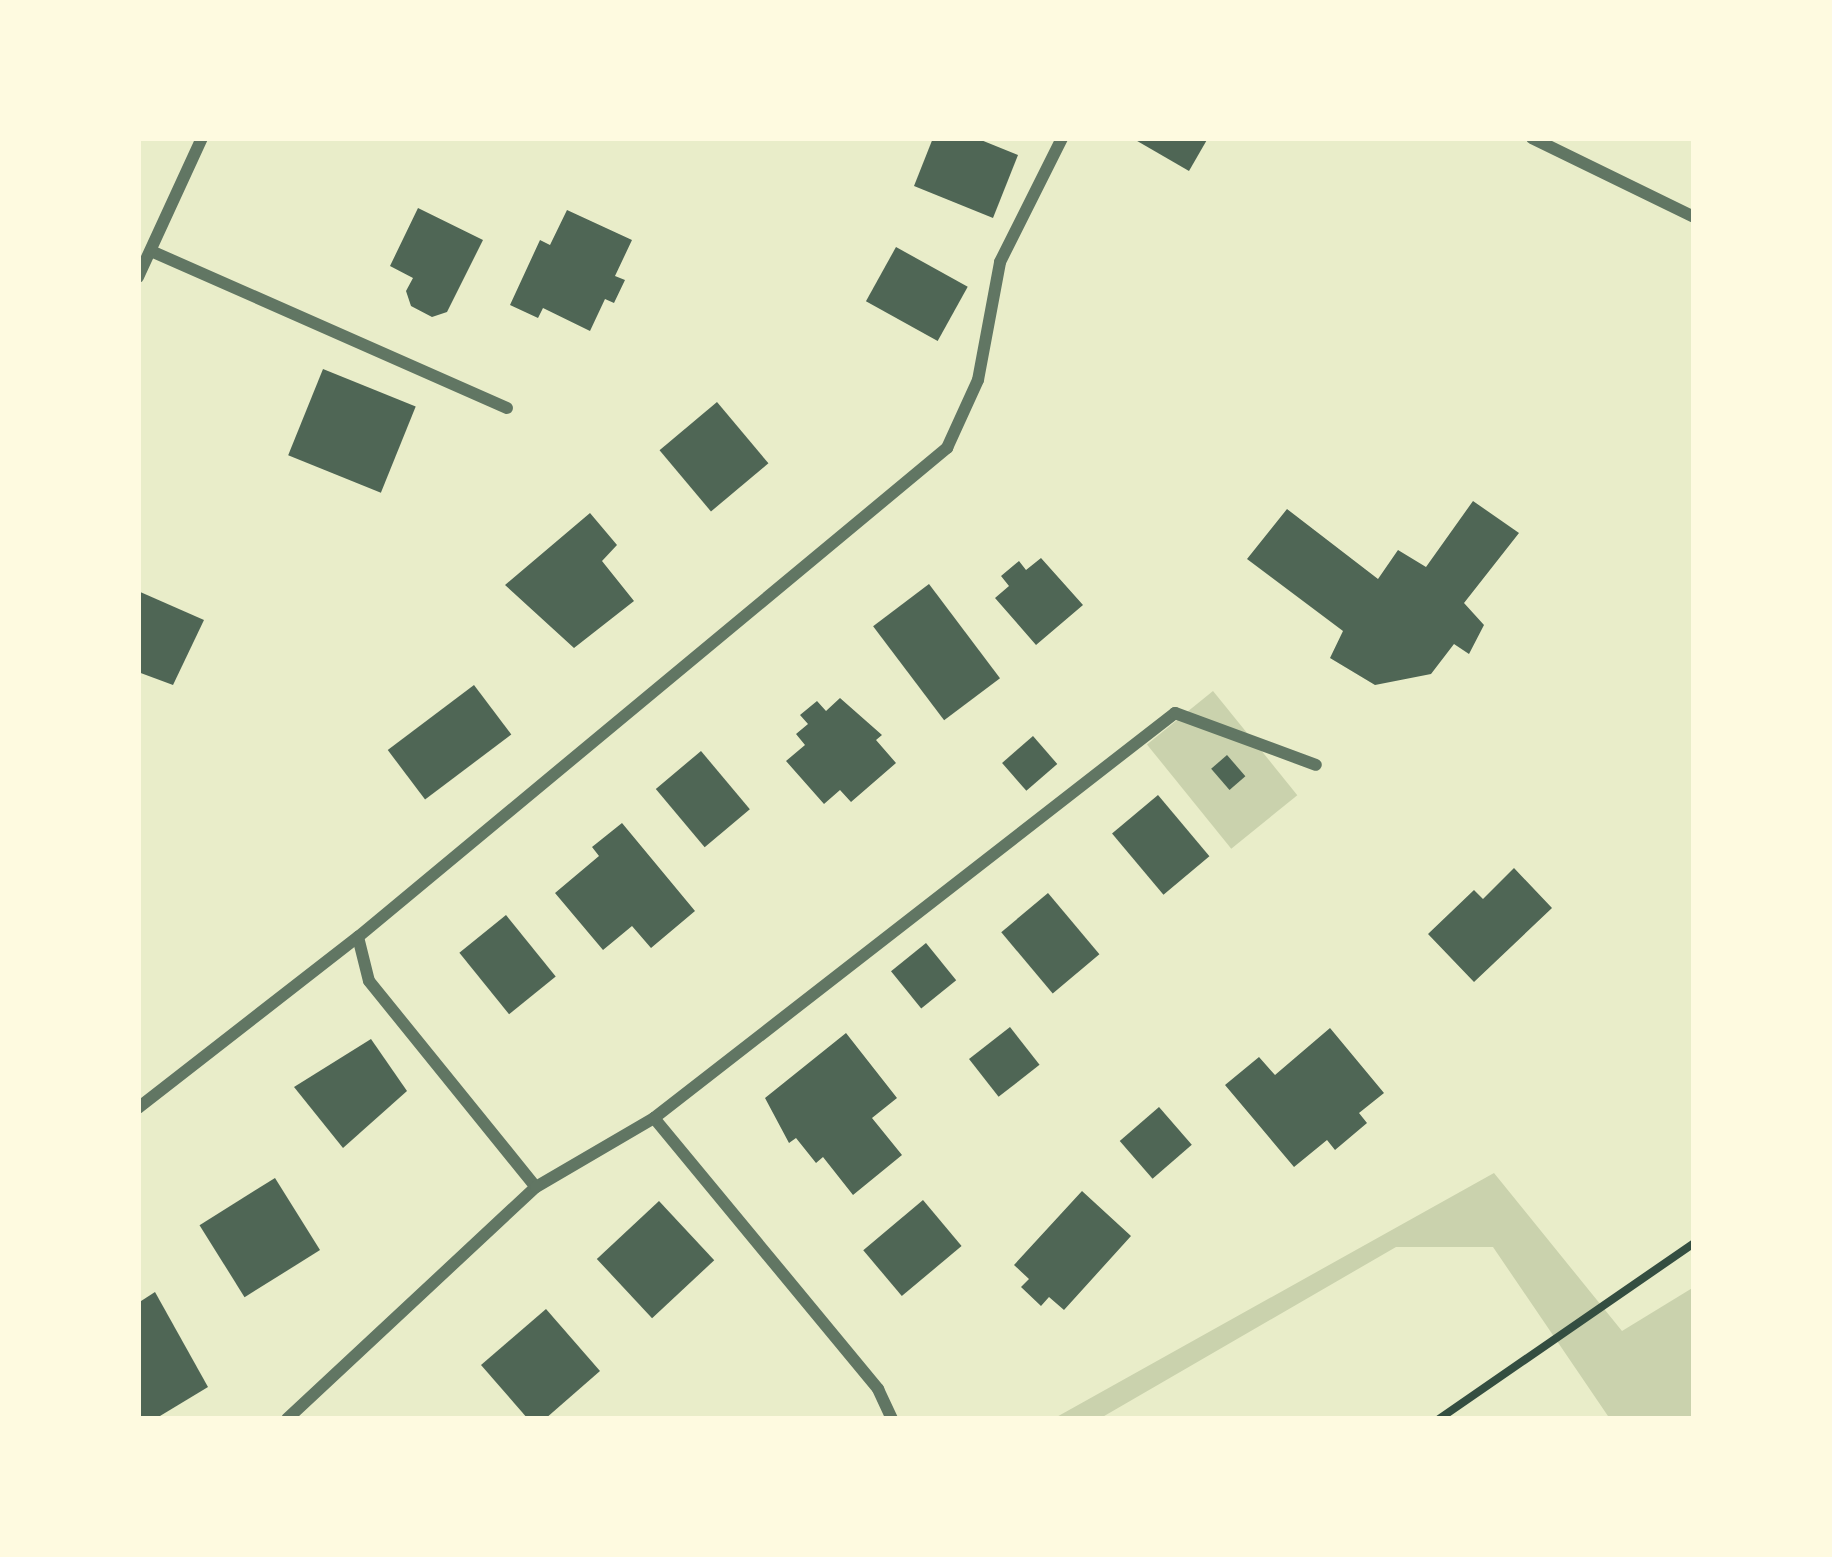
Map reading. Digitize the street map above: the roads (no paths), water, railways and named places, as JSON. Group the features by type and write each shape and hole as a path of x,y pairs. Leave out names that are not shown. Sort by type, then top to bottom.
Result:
{"street":[{"path":"138,278 202,138"},
{"path":"138,1108 358,937 947,448 978,380 1000,262 1062,138"},
{"path":"1532,138 1694,218"},
{"path":"151,250 507,408"},
{"path":"287,1419 536,1187 654,1118 1174,713 1316,765"},
{"path":"358,937 369,981 536,1187"},
{"path":"654,1118 878,1389 892,1419"}]}
